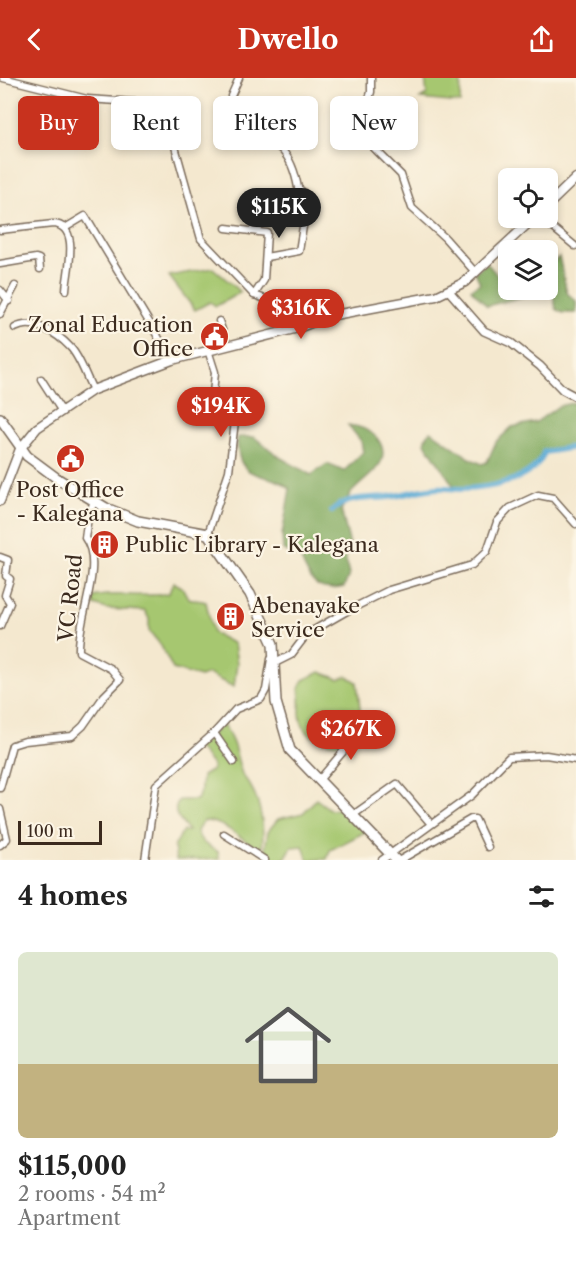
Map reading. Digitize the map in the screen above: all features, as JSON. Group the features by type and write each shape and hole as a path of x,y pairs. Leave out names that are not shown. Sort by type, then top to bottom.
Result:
{"main road":[{"path":"558,196 575,182"},
{"path":"0,501 20,448 38,428 93,390 172,360 298,328 329,316 436,296 449,291 475,272 523,228"},
{"path":"0,418 20,448 58,479 94,501 138,521 208,534 250,594 273,644 276,702 290,750 320,779 392,858"},
{"path":"12,439 38,428"}],"street":[{"path":"3,78 87,99 111,101"},
{"path":"231,96 239,78"},
{"path":"371,78 371,92 361,125 363,137 401,175 412,208 445,238 475,272"},
{"path":"176,150 201,239 254,295 292,308 298,328"},
{"path":"266,257 300,251 308,196 298,188 295,169 281,150"},
{"path":"65,228 85,216 172,360"},
{"path":"0,230 53,224 65,228 72,241 66,290"},
{"path":"225,228 267,233 264,280 254,295"},
{"path":"553,228 575,246"},
{"path":"0,264 36,258 39,259 40,269"},
{"path":"0,314 15,286"},
{"path":"0,290 9,301"},
{"path":"449,291 483,331 511,343 540,366 563,390 576,397"},
{"path":"219,321 227,345"},
{"path":"15,328 24,324 38,325 71,347 93,390"},
{"path":"208,350 215,372 213,394 221,408 236,413 229,471 208,534"},
{"path":"40,379 61,410"},
{"path":"275,663 291,655 307,634 389,590 472,565 487,551 497,522 510,508 538,495 553,498 576,524"},
{"name":"VC Road","path":"0,788 12,745 72,736 83,726 104,696 120,680 111,669 79,652 78,636 94,561 91,546 85,538 88,517 94,501"},
{"path":"0,557 8,560 6,576 10,579 5,595 10,603 0,626"},
{"path":"145,860 156,785 214,733 236,709 261,699 266,690 273,644"},
{"path":"320,779 363,728"},
{"path":"214,733 234,762"},
{"path":"392,858 431,824 472,795 509,757 546,755 576,760"},
{"path":"353,815 397,784 431,824"},
{"path":"0,809 7,839 0,845"},
{"path":"392,858 471,819 475,819 488,847"},
{"path":"224,834 264,860"}],"green space":[{"path":"425,78 461,78 460,103 420,99 427,95"},
{"path":"558,258 567,293 576,301 576,313 563,313 556,309 554,300 558,300"},
{"path":"487,263 498,276 498,300 510,300 487,306 471,289 480,283 475,272"},
{"path":"213,268 241,292 216,306 210,302 195,310 169,276"},
{"path":"576,402 576,447 544,452 530,471 492,486 455,488 425,443 431,431 482,464 487,462 496,442 512,427 536,422 559,406"},
{"path":"348,425 371,432 382,447 383,454 378,467 352,492 341,510 350,545 343,549 349,575 344,587 334,589 320,587 310,578 300,557 283,550 282,535 290,489 277,480 247,470 239,456 237,440 238,437 254,437 281,458 311,475 327,464 344,471 363,452 361,441"},
{"path":"173,582 182,587 188,598 206,602 213,633 234,644 237,663 234,687 208,674 200,677 173,669 160,644 149,631 149,619 145,611 107,609 94,605 93,597 103,595 169,593"},
{"path":"320,672 339,679 347,676 357,682 361,717 348,724 338,744 324,742 312,736 307,733 301,722 299,689 303,680"},
{"path":"223,724 232,741 242,773 257,800 262,823 262,846 259,848 252,845 218,824 203,821 197,831 198,835 205,844 218,852 219,859 176,860 174,847 183,831 188,831 176,813 177,805 179,800 197,800 202,776 212,770 212,765 198,748"},
{"path":"316,799 331,810 345,807 367,831 330,850 327,859 308,860 303,846 292,847 284,860 272,860 265,849 268,831 278,819 303,813"}],"waterway":[{"path":"332,511 344,503 358,499 388,497 431,489 470,489 495,485 531,470 539,462 544,452 575,447"}],"place":[{"name":"Zonal Education Office","path":"214,336"},
{"name":"Post Office - Kalegana","path":"70,458"},
{"name":"Public Library - Kalegana","path":"104,544"},
{"name":"Abenayake Service","path":"230,617"}]}
